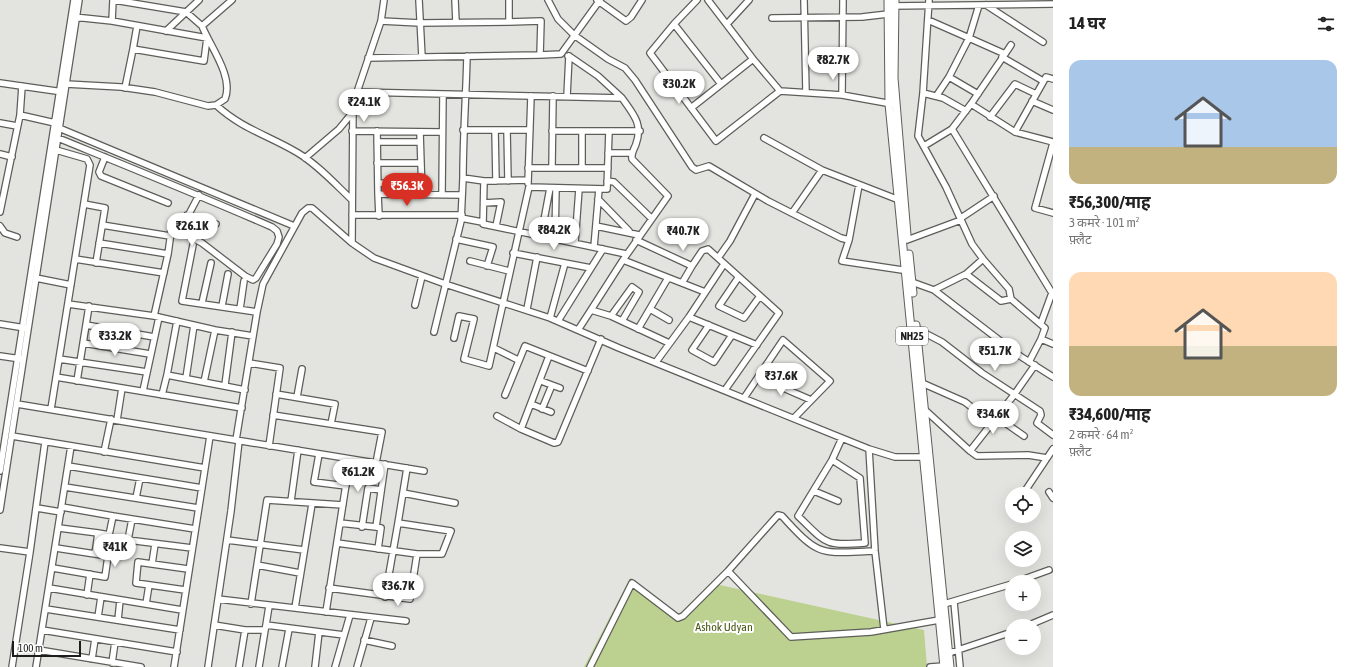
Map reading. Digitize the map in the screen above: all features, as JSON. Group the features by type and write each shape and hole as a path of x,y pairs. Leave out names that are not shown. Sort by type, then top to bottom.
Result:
{"main road":[{"name":"NH25","path":"892,3 886,14 899,200 949,653 946,667"},
{"name":"NH25","path":"892,3 894,78 892,104 908,240 908,271"},
{"name":"NH25","path":"909,281 917,329 925,410 939,620 946,667"}],"street":[{"path":"62,92 66,84 74,18 74,0"},
{"path":"0,510 3,457 12,436 25,328 74,18 79,0"},
{"path":"66,84 125,88 154,92 208,106 216,105 225,98 227,83 217,55 202,26 186,12 138,2 114,0 112,21"},
{"path":"166,31 199,0"},
{"path":"202,26 232,0"},
{"path":"352,243 353,104 381,21 384,0"},
{"path":"419,0 422,57"},
{"path":"455,0 456,22"},
{"path":"509,0 509,22"},
{"path":"547,0 558,19 574,36 608,59 625,68 635,80 692,167 696,170 709,166 755,194 841,238 849,240"},
{"path":"561,54 598,0 626,21 631,17 642,0"},
{"path":"697,0 674,24 650,53 716,141 780,91 842,95 892,104"},
{"path":"708,0 753,59 780,91"},
{"path":"727,24 749,0"},
{"path":"804,0 806,92"},
{"path":"842,95 843,0"},
{"path":"892,3 979,5 1053,4"},
{"path":"929,3 922,93 917,132 972,244 1009,289 1010,299 1041,323 1045,328 1032,364 1014,395 970,451"},
{"path":"937,95 949,77 969,38 979,5"},
{"path":"986,5 1043,42"},
{"path":"772,18 843,17 886,14"},
{"path":"74,18 112,21 207,38"},
{"path":"928,20 1003,55 1043,81"},
{"path":"381,21 541,21 540,55"},
{"path":"674,24 721,84"},
{"path":"125,88 137,26"},
{"path":"133,49 204,61 207,38"},
{"path":"924,146 952,129 1011,45"},
{"path":"368,58 561,54 569,56 598,76 622,98 636,119 640,130 631,153 632,159 668,196 626,254 578,330"},
{"path":"434,332 462,216 463,130 467,56"},
{"path":"567,96 569,56"},
{"path":"691,108 753,59"},
{"path":"949,77 978,94"},
{"path":"1015,132 1043,81 1046,77 1053,79"},
{"path":"0,83 62,92"},
{"path":"990,116 1015,84 1036,94"},
{"path":"0,212 20,115 22,86"},
{"path":"357,92 622,98"},
{"path":"922,93 937,95 953,102 966,111"},
{"path":"442,194 443,94"},
{"path":"454,338 460,316 474,319 464,358 489,366 504,302 513,252 529,187 528,168 531,96"},
{"path":"552,167 553,96"},
{"path":"1032,101 1053,110"},
{"path":"971,104 1015,132 1053,143 1035,208 1053,213"},
{"path":"216,105 230,118 305,158 352,200"},
{"path":"305,158 339,129 353,112"},
{"path":"20,115 57,125 294,226"},
{"path":"0,123 17,126"},
{"path":"25,328 36,278 58,138 57,125"},
{"path":"952,129 1052,294 1041,323"},
{"path":"463,130 530,130"},
{"path":"495,130 496,181"},
{"path":"507,130 508,180"},
{"path":"552,131 640,130"},
{"path":"352,131 442,132"},
{"path":"377,131 379,216"},
{"path":"582,131 582,168"},
{"path":"529,187 607,189 609,131"},
{"path":"420,132 422,194"},
{"path":"58,138 199,195 272,227 288,237"},
{"path":"764,138 822,170 899,200"},
{"path":"377,142 420,142"},
{"path":"51,409 90,162 83,157 56,150"},
{"path":"608,153 631,153"},
{"path":"0,154 12,157"},
{"path":"105,157 99,172 101,176 168,203"},
{"path":"377,163 421,163"},
{"path":"528,168 608,168"},
{"path":"792,213 822,170"},
{"path":"463,178 484,182 528,180"},
{"path":"607,181 614,182 651,218"},
{"path":"482,222 484,182"},
{"path":"378,183 421,184"},
{"path":"859,185 849,240 842,261 874,264 908,271"},
{"path":"540,236 553,188"},
{"path":"553,188 555,239"},
{"path":"575,243 579,189"},
{"path":"594,247 598,189"},
{"path":"378,194 462,195"},
{"path":"718,258 728,244 755,194"},
{"path":"199,195 180,229 182,233 198,240 245,276 253,280 260,274 277,244 279,237 277,231"},
{"path":"908,240 961,219 994,196"},
{"path":"598,199 629,232 637,238 692,266"},
{"path":"484,203 501,202 496,226"},
{"path":"84,204 105,208 96,263"},
{"path":"208,667 227,540 242,408 256,312 263,284 304,210 312,208 352,243 374,258 422,276 526,309 558,321 601,340 869,449 895,457 927,457"},
{"path":"187,215 216,224"},
{"path":"352,215 462,216 518,232 626,254"},
{"path":"102,225 170,236"},
{"path":"143,392 154,337 156,316 172,225"},
{"path":"0,226 5,233 17,237"},
{"path":"596,226 629,232"},
{"path":"456,239 493,247 487,266"},
{"path":"99,243 168,254"},
{"path":"193,245 182,301 256,312"},
{"path":"558,321 603,249"},
{"path":"682,283 702,251 708,249 738,278 779,313 725,390"},
{"path":"513,252 591,268"},
{"path":"526,309 537,257"},
{"path":"75,259 164,273"},
{"path":"934,290 966,274 983,259"},
{"path":"622,260 705,292"},
{"path":"470,261 510,271"},
{"path":"202,303 211,263"},
{"path":"550,318 565,263"},
{"path":"656,362 689,317 724,264"},
{"path":"222,306 228,274"},
{"path":"966,274 1001,301 1010,299"},
{"path":"415,305 422,276"},
{"path":"36,278 71,285"},
{"path":"638,329 668,278"},
{"path":"738,278 719,306 744,318 760,296"},
{"path":"240,309 244,281"},
{"path":"909,281 934,290 1032,364 1053,377"},
{"path":"611,316 632,287 639,292 622,321"},
{"path":"68,304 156,316 214,330 253,336"},
{"path":"77,381 89,306"},
{"path":"650,309 669,320"},
{"path":"591,310 611,316 669,343"},
{"path":"689,317 757,345"},
{"path":"162,395 177,321"},
{"path":"0,324 25,328"},
{"path":"86,324 154,337"},
{"path":"186,378 194,325"},
{"path":"709,325 692,350 714,362 732,335"},
{"path":"917,329 942,342 982,373 1040,411 1041,415 1037,423 1053,435"},
{"path":"204,382 214,330"},
{"path":"225,385 232,332"},
{"path":"1041,339 1053,344"},
{"path":"497,416 521,429 554,443 558,442 601,340"},
{"path":"744,398 783,340 830,381 794,418"},
{"path":"83,343 150,354"},
{"path":"506,396 518,360 525,346 588,371"},
{"path":"494,348 518,360"},
{"path":"0,356 21,359"},
{"path":"521,429 550,356"},
{"path":"0,471 21,359"},
{"path":"59,359 147,372"},
{"path":"249,363 280,368 269,446"},
{"path":"297,397 302,369"},
{"path":"167,375 245,390"},
{"path":"56,378 242,408"},
{"path":"758,378 811,400"},
{"path":"541,381 560,388"},
{"path":"922,383 965,402 992,423"},
{"path":"542,409 552,385"},
{"path":"104,452 122,388"},
{"path":"276,394 335,404 332,424"},
{"path":"17,404 424,471"},
{"path":"531,404 551,412"},
{"path":"925,410 977,456 1028,455 1047,458"},
{"path":"273,414 382,432 376,463"},
{"path":"997,417 1024,436"},
{"path":"12,436 205,468"},
{"path":"174,667 188,569 210,436"},
{"path":"832,460 860,478 865,543 837,545 825,542 798,516 832,460 842,438"},
{"path":"12,667 37,508 45,442"},
{"path":"36,667 50,588 71,446"},
{"path":"869,449 875,551 884,629"},
{"path":"1028,487 1053,449"},
{"path":"291,501 298,450"},
{"path":"319,454 314,482 346,486"},
{"path":"326,612 350,459"},
{"path":"376,527 385,464"},
{"path":"68,466 202,488"},
{"path":"385,597 407,468"},
{"path":"136,498 140,478"},
{"path":"65,487 198,508"},
{"path":"362,526 368,488 382,490"},
{"path":"814,491 838,502"},
{"path":"1049,492 1053,498"},
{"path":"403,493 455,503"},
{"path":"251,604 267,500 343,505"},
{"path":"295,608 312,504"},
{"path":"37,508 113,516 195,529"},
{"path":"590,667 632,583 678,618 683,616 728,572 778,515 782,516 806,542 820,551 830,553 875,551"},
{"path":"59,528 109,535 113,516"},
{"path":"132,519 128,540 192,548"},
{"path":"340,523 381,528 378,549"},
{"path":"337,543 417,554 442,554 451,531 398,523"},
{"path":"95,554 98,533"},
{"path":"227,540 304,550"},
{"path":"152,564 155,544"},
{"path":"0,548 30,552"},
{"path":"53,568 105,576 108,556 56,548"},
{"path":"329,588 385,597 410,599 417,554"},
{"path":"186,590 136,583 138,562 188,569"},
{"path":"257,565 300,572"},
{"path":"1036,575 1050,570"},
{"path":"728,572 791,637 884,629 939,620"},
{"path":"87,595 90,574"},
{"path":"146,604 149,585"},
{"path":"944,604 1005,586"},
{"path":"50,588 182,610"},
{"path":"98,617 101,597"},
{"path":"218,599 406,621"},
{"path":"118,620 120,600"},
{"path":"954,602 960,667"},
{"path":"259,667 269,606"},
{"path":"46,609 180,630"},
{"path":"335,667 350,615"},
{"path":"1041,621 1053,616"},
{"path":"359,666 364,640 371,618"},
{"path":"214,625 244,630 265,628 289,629 344,635"},
{"path":"282,667 289,629"},
{"path":"42,630 177,652"},
{"path":"239,667 244,630"},
{"path":"315,667 319,632"},
{"path":"949,653 1005,634"},
{"path":"92,659 95,639"},
{"path":"364,640 392,646"},
{"path":"112,663 115,642"},
{"path":"39,650 92,659 103,664 112,663 141,667"},
{"path":"930,667 946,667"}],"green space":[{"name":"Ashok Udyan","path":"630,578 678,615 711,583 924,630 927,667 584,667"}]}
